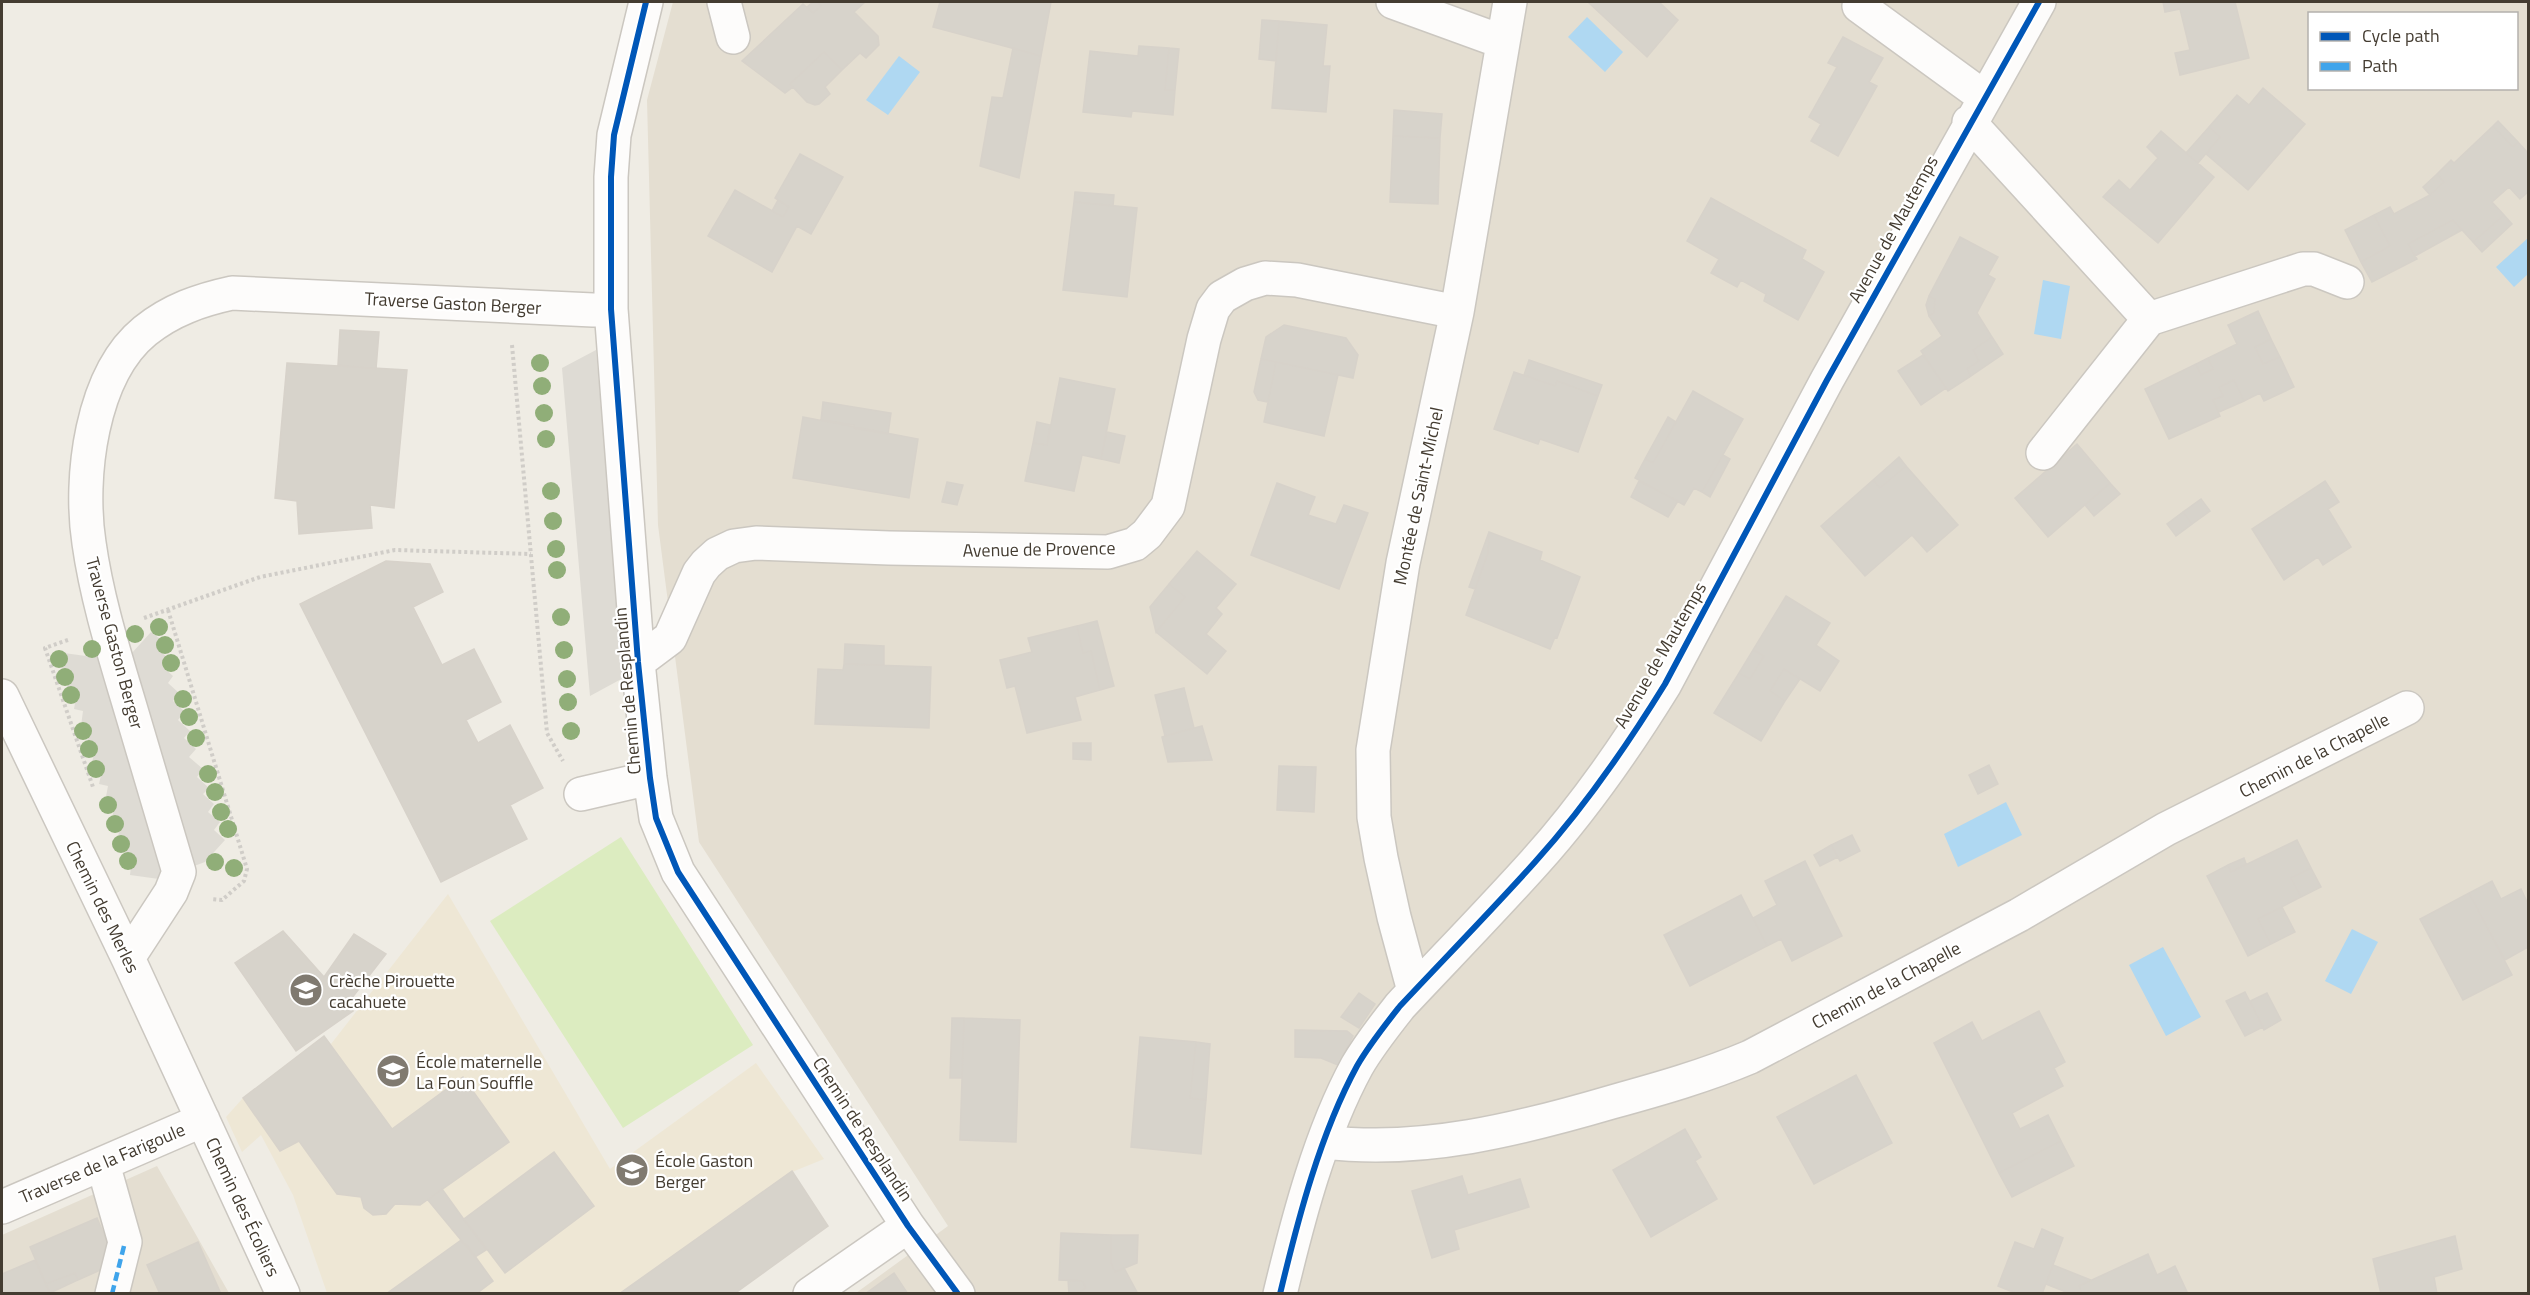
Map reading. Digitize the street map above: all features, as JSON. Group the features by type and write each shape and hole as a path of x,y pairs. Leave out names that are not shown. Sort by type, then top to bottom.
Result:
{"street":[{"name":"Chemin de Resplandin","path":"646,2 614,135 611,188 611,309 638,663 656,818 678,872 908,1226 958,1293"},
{"path":"724,2 733,37"},
{"path":"1392,2 1503,42"},
{"name":"Montée de Saint-Michel","path":"1414,991 1394,917 1379,848 1373,807 1373,750 1403,563 1457,312 1510,2"},
{"name":"Avenue de Mautemps","path":"1281,1293 1308,1193 1335,1110 1358,1065 1379,1032 1414,991 1536,861 1643,720 1665,684 1766,491 2039,2"},
{"path":"1859,6 1977,110 2150,319"},
{"path":"2043,453 2150,319 2303,269 2314,269 2348,282"},
{"name":"Avenue de Provence","path":"638,663 670,638 699,573 706,564 717,554 734,546 756,543 1108,552 1135,544 1148,534 1168,506 1199,362 1213,309 1222,297 1233,289 1265,278 1297,280 1457,312"},
{"name":"Traverse Gaston Berger","path":"128,958 171,892 179,872 107,629 89,543 85,496 96,418 106,388 124,354 144,331 168,316 198,301 232,293 611,309"},
{"name":"Chemin des Merles","path":"2,696 203,1120"},
{"name":"Chemin de la Chapelle","path":"1325,1142 1351,1146 1438,1141 1512,1129 1708,1075 1761,1052 2019,915 2166,829 2407,708"},
{"path":"581,794 650,778"},
{"name":"Traverse de la Farigoule","path":"2,1207 203,1120"},
{"name":"Chemin des Écoliers","path":"203,1120 283,1293"},
{"path":"102,1164 125,1242 112,1293"},
{"path":"810,1293 908,1226"}],"path":[{"path":"513,355 547,733 581,794"},
{"path":"168,610 260,577 395,550 531,554"}],"shaded area":[{"path":"673,2 2528,2 2528,1293 856,1293 948,1226 699,842 658,525 647,100"},
{"path":"596,350 625,677 590,696 562,368"},
{"path":"151,632 163,641 157,648 168,658 162,666 173,676 168,683 179,693 173,701 185,712 178,720 190,731 184,738 196,749 189,757 203,769 197,777 209,788 203,794 214,804 208,812 220,822 214,830 225,840 205,862 159,879 130,875 132,859 125,857 127,841 118,839 120,823 112,821 114,803 105,802 108,786 99,784 103,766 92,764 95,746 87,745 89,728 81,726 83,711 74,709 77,692 67,690 70,672 62,671 64,653 93,657 131,654"},
{"path":"448,894 610,1169 756,1063 824,1159 792,1172 828,1226 734,1293 327,1293 293,1195 261,1135 242,1152 226,1117 243,1098 324,1036 331,1044"},
{"path":"157,1166 229,1293 2,1293 2,1235"}],"green space":[{"path":"621,837 753,1045 623,1128 490,921"}],"water":[{"path":"1587,17 1623,52 1605,72 1568,37"},
{"path":"899,56 920,72 888,115 866,100"},
{"path":"2528,238 2528,274 2514,287 2496,267"},
{"path":"2043,280 2070,286 2061,339 2034,334"},
{"path":"2006,802 2022,835 1958,867 1944,834"},
{"path":"2352,929 2378,942 2351,994 2325,981"},
{"path":"2163,947 2201,1017 2166,1036 2129,965"}],"building":[{"path":"813,2 818,2 821,6 813,13 807,7"},
{"path":"818,2 865,2 854,12 878,36 879,45 866,58 860,53 842,70 824,52 790,84 793,87 785,93 742,61 803,4 813,13 821,6"},
{"path":"940,2 1051,2 1041,56 933,27"},
{"path":"1588,2 1659,2 1678,20 1647,57"},
{"path":"2163,2 2235,2 2249,58 2180,75 2175,53 2190,50 2180,9 2165,12"},
{"path":"1262,20 1279,21 1276,61 1259,59"},
{"path":"1279,21 1327,25 1323,66 1330,66 1326,112 1272,108"},
{"path":"1843,37 1883,58 1869,82 1877,86 1838,156 1811,141 1821,124 1809,117 1837,67 1828,63"},
{"path":"1139,46 1169,48 1165,90 1175,90 1173,115 1132,111 1131,117 1083,112 1090,51 1138,56"},
{"path":"1013,48 1041,56 1019,178 980,166 992,97 1003,98"},
{"path":"1169,48 1179,49 1175,90 1165,90"},
{"path":"824,52 842,70 825,87 830,94 815,105 807,102 790,84"},
{"path":"2263,88 2305,124 2248,190 2206,154 2220,137 2209,127 2237,95 2249,105"},
{"path":"1394,110 1442,114 1440,138 1393,136"},
{"path":"2498,121 2518,142 2513,147 2493,126"},
{"path":"2493,126 2513,147 2518,142 2528,153 2528,192 2520,199 2509,187 2492,202 2504,215 2473,242 2453,220 2408,244 2417,259 2372,282 2361,262 2390,246 2374,215 2390,207 2394,214 2430,195 2444,182 2437,174 2451,160 2454,163"},
{"path":"2209,127 2220,137 2198,163 2186,153"},
{"path":"2161,131 2214,177 2158,243 2103,197 2119,180 2130,190 2158,158 2147,147"},
{"path":"1393,136 1440,138 1438,204 1390,202"},
{"path":"800,154 843,177 811,234 797,226 772,272 708,236 735,190 783,217 789,207 775,198"},
{"path":"2437,174 2444,182 2430,195 2423,187"},
{"path":"1075,192 1114,195 1113,206 1074,202"},
{"path":"1711,198 1806,250 1802,259 1824,272 1798,320 1764,301 1766,294 1741,280 1737,287 1711,273 1719,259 1687,241"},
{"path":"778,200 789,207 783,217 772,211"},
{"path":"1074,202 1137,208 1127,297 1063,290"},
{"path":"2374,215 2390,246 2361,262 2345,230"},
{"path":"2504,215 2512,224 2482,252 2473,242"},
{"path":"2453,220 2462,230 2415,256 2408,244"},
{"path":"1960,237 1998,257 1988,275 1995,279 1977,313 1992,337 1973,350 1979,361 1967,369 1971,376 1948,391 1921,351 1942,336 1929,316 1934,313 1935,299 1929,296"},
{"path":"1929,296 1935,299 1934,313 1929,316 1926,305"},
{"path":"2258,311 2271,339 2255,347 2263,364 2280,357 2294,387 2264,401 2260,393 2244,401 2234,380 2219,387 2223,396 2213,400 2220,416 2169,439 2145,389 2196,364 2201,375 2213,369 2208,358 2237,344 2228,325"},
{"path":"1284,325 1346,338 1358,355 1353,378 1261,359 1266,337"},
{"path":"340,330 379,332 376,369 338,365"},
{"path":"1992,337 2003,354 1971,376 1967,369 1979,361 1973,350"},
{"path":"2271,339 2280,357 2263,364 2255,347"},
{"path":"1923,355 1946,388 1921,405 1898,371"},
{"path":"2208,358 2213,369 2201,375 2196,364"},
{"path":"1261,359 1276,362 1268,402 1258,400 1254,392"},
{"path":"1529,360 1602,385 1598,396 1557,381 1555,386 1524,375"},
{"path":"1276,362 1338,375 1324,436 1264,422"},
{"path":"287,363 407,370 394,508 370,505 372,528 299,534 297,501 275,498"},
{"path":"1514,372 1555,386 1557,381 1598,396 1578,452 1540,439 1538,444 1494,429"},
{"path":"1060,378 1115,389 1101,459 1082,455 1074,491 1025,481 1033,443 1047,445"},
{"path":"2234,380 2244,401 2219,412 2213,400 2223,396 2219,387"},
{"path":"1693,391 1743,419 1702,492 1694,488 1684,505 1635,478 1645,459 1653,463"},
{"path":"823,402 891,413 888,434 854,428 854,425 821,420"},
{"path":"803,417 918,439 909,498 793,478"},
{"path":"1668,417 1676,422 1653,463 1645,459"},
{"path":"1037,422 1050,425 1047,445 1033,443"},
{"path":"1107,432 1125,436 1119,463 1101,459"},
{"path":"2077,444 2110,483 2048,537 2015,498"},
{"path":"1723,455 1730,459 1710,497 1702,492"},
{"path":"1899,457 1906,466 1880,488 1873,480"},
{"path":"1906,466 1958,525 1927,552 1912,535 1865,576 1821,526 1873,480 1880,488"},
{"path":"1639,481 1678,501 1668,517 1631,497"},
{"path":"2325,481 2339,502 2328,509 2351,547 2323,565 2318,557 2284,580 2252,529"},
{"path":"947,482 963,485 957,505 942,502"},
{"path":"1277,483 1315,497 1308,515 1336,524 1344,505 1368,513 1339,589 1251,555"},
{"path":"2110,483 2120,494 2094,516 2085,505"},
{"path":"2201,499 2210,511 2192,524 2183,512"},
{"path":"2183,512 2192,524 2176,536 2167,524"},
{"path":"1489,532 1488,553 1475,589 1469,587"},
{"path":"1489,532 1542,552 1540,560 1580,577 1557,638 1555,637 1550,649 1466,615 1488,553"},
{"path":"1197,551 1236,584 1216,608 1222,614 1206,634 1226,651 1207,674 1156,632 1185,597 1169,584"},
{"path":"386,561 430,564 443,592 413,607 442,665 474,649 501,702 466,720 478,743 510,725 543,788 510,805 527,839 441,882 300,604"},
{"path":"1169,584 1185,597 1156,632 1150,607"},
{"path":"1786,596 1830,623 1816,645 1839,661 1820,691 1784,669 1770,691 1785,701 1761,741 1714,713 1739,673 1750,679 1764,656 1753,650"},
{"path":"1097,621 1114,686 1100,690 1091,651 1083,653 1077,626"},
{"path":"1077,626 1083,653 1091,651 1100,690 1075,697 1081,720 1027,733 1015,686 1007,688 1000,660 1032,652 1028,638"},
{"path":"845,644 884,646 884,665 844,664"},
{"path":"1753,650 1764,656 1750,679 1739,673"},
{"path":"844,664 931,667 929,728 815,724 818,669 843,670"},
{"path":"1784,669 1800,679 1785,701 1770,691"},
{"path":"1184,688 1194,728 1165,736 1155,695"},
{"path":"1202,726 1212,760 1168,762 1162,737"},
{"path":"1073,743 1091,743 1091,760 1073,759"},
{"path":"1989,765 1998,784 1978,794 1969,775"},
{"path":"1279,766 1316,767 1314,812 1277,810"},
{"path":"1852,835 1860,851 1840,861 1831,845"},
{"path":"2297,840 2311,868 2291,878 2301,897 2258,919 2271,944 2248,956 2207,876 2228,865 2231,872"},
{"path":"1831,845 1838,857 1820,866 1814,855"},
{"path":"2244,858 2246,864 2231,872 2228,865"},
{"path":"1805,861 1842,936 1792,961 1781,939 1767,946 1753,918 1777,905 1765,881"},
{"path":"2311,868 2321,887 2301,897 2291,878"},
{"path":"2492,881 2501,899 2521,889 2528,904 2528,947 2505,960 2469,893"},
{"path":"2469,893 2512,975 2463,1000 2420,919"},
{"path":"1741,895 1767,946 1690,986 1664,935"},
{"path":"2282,907 2295,932 2271,944 2258,919"},
{"name":"Crèche Pirouette cacahuete","path":"283,931 324,977 354,934 386,954 348,1003 353,1011 296,1051 235,963"},
{"path":"2245,992 2263,1027 2245,1036 2226,1001"},
{"path":"1359,993 1375,1004 1359,1028 1341,1017"},
{"path":"2267,993 2281,1020 2264,1030 2250,1001"},
{"path":"2039,1011 2065,1062 2054,1068 2063,1086 2012,1113 2020,1129 2048,1115 2061,1141 1999,1173 1934,1043 1972,1022 1982,1041"},
{"path":"952,1018 964,1018 962,1078 950,1078"},
{"path":"964,1018 1020,1020 1016,1142 960,1140"},
{"path":"1295,1030 1347,1031 1353,1036 1338,1065 1321,1058 1295,1057"},
{"path":"324,1036 392,1129 463,1077 509,1142 420,1205 395,1204 386,1214 373,1215 364,1208 361,1197 337,1194 299,1141 280,1151 243,1098"},
{"path":"1140,1037 1196,1042 1190,1098 1206,1100 1201,1154 1131,1147"},
{"path":"1196,1042 1210,1044 1206,1100 1190,1098"},
{"path":"1856,1075 1892,1143 1814,1184 1777,1117"},
{"path":"1685,1129 1701,1157 1695,1161 1717,1199 1651,1237 1613,1170"},
{"path":"2061,1141 2074,1166 2012,1197 1999,1173"},
{"path":"554,1152 594,1206 505,1273 464,1219"},
{"path":"792,1171 828,1226 734,1294 619,1294"},
{"path":"1462,1176 1468,1195 1520,1179 1529,1207 1454,1230 1459,1249 1432,1258 1412,1191"},
{"path":"442,1189 486,1250 475,1257 428,1200"},
{"path":"97,1218 116,1263 78,1280 75,1273 46,1284 30,1247"},
{"path":"2042,1229 2063,1238 2042,1294 2018,1294 1998,1286 2015,1242 2034,1249"},
{"path":"1061,1233 1111,1235 1111,1263 1115,1272 1124,1268 1138,1294 1076,1294 1086,1288 1082,1281 1059,1280"},
{"path":"1111,1235 1138,1235 1137,1263 1115,1272 1111,1263"},
{"path":"2455,1236 2462,1269 2434,1277 2437,1294 2381,1294 2373,1259"},
{"path":"460,1241 467,1245 493,1281 476,1294 386,1294"},
{"path":"198,1242 221,1294 160,1294 147,1265"},
{"path":"2148,1254 2157,1275 2175,1266 2188,1294 2082,1294 2079,1286"},
{"path":"35,1260 50,1294 2,1294 2,1274"},
{"path":"2053,1265 2091,1280 2079,1286 2082,1294 2071,1294 2046,1284"},
{"path":"75,1273 78,1280 50,1293 46,1284"},
{"path":"894,1273 908,1294 865,1294"},
{"path":"1068,1280 1082,1281 1086,1288 1076,1294 1069,1294"}],"marked path":[{"path":"112,1294 125,1242"}],"cycle path":[{"path":"646,2 614,135 611,177 611,309 638,662 656,818 678,872 908,1226 958,1294"},
{"path":"1280,1294 1311,1177 1332,1120 1357,1066 1400,1006 1553,842 1604,776 1651,707 1827,380 2039,2"}],"place":[{"name":"Crèche Pirouette cacahuete","path":"306,990"},
{"name":"École maternelle La Foun Souffle","path":"393,1071"},
{"name":"École Gaston Berger","path":"632,1170"}]}
